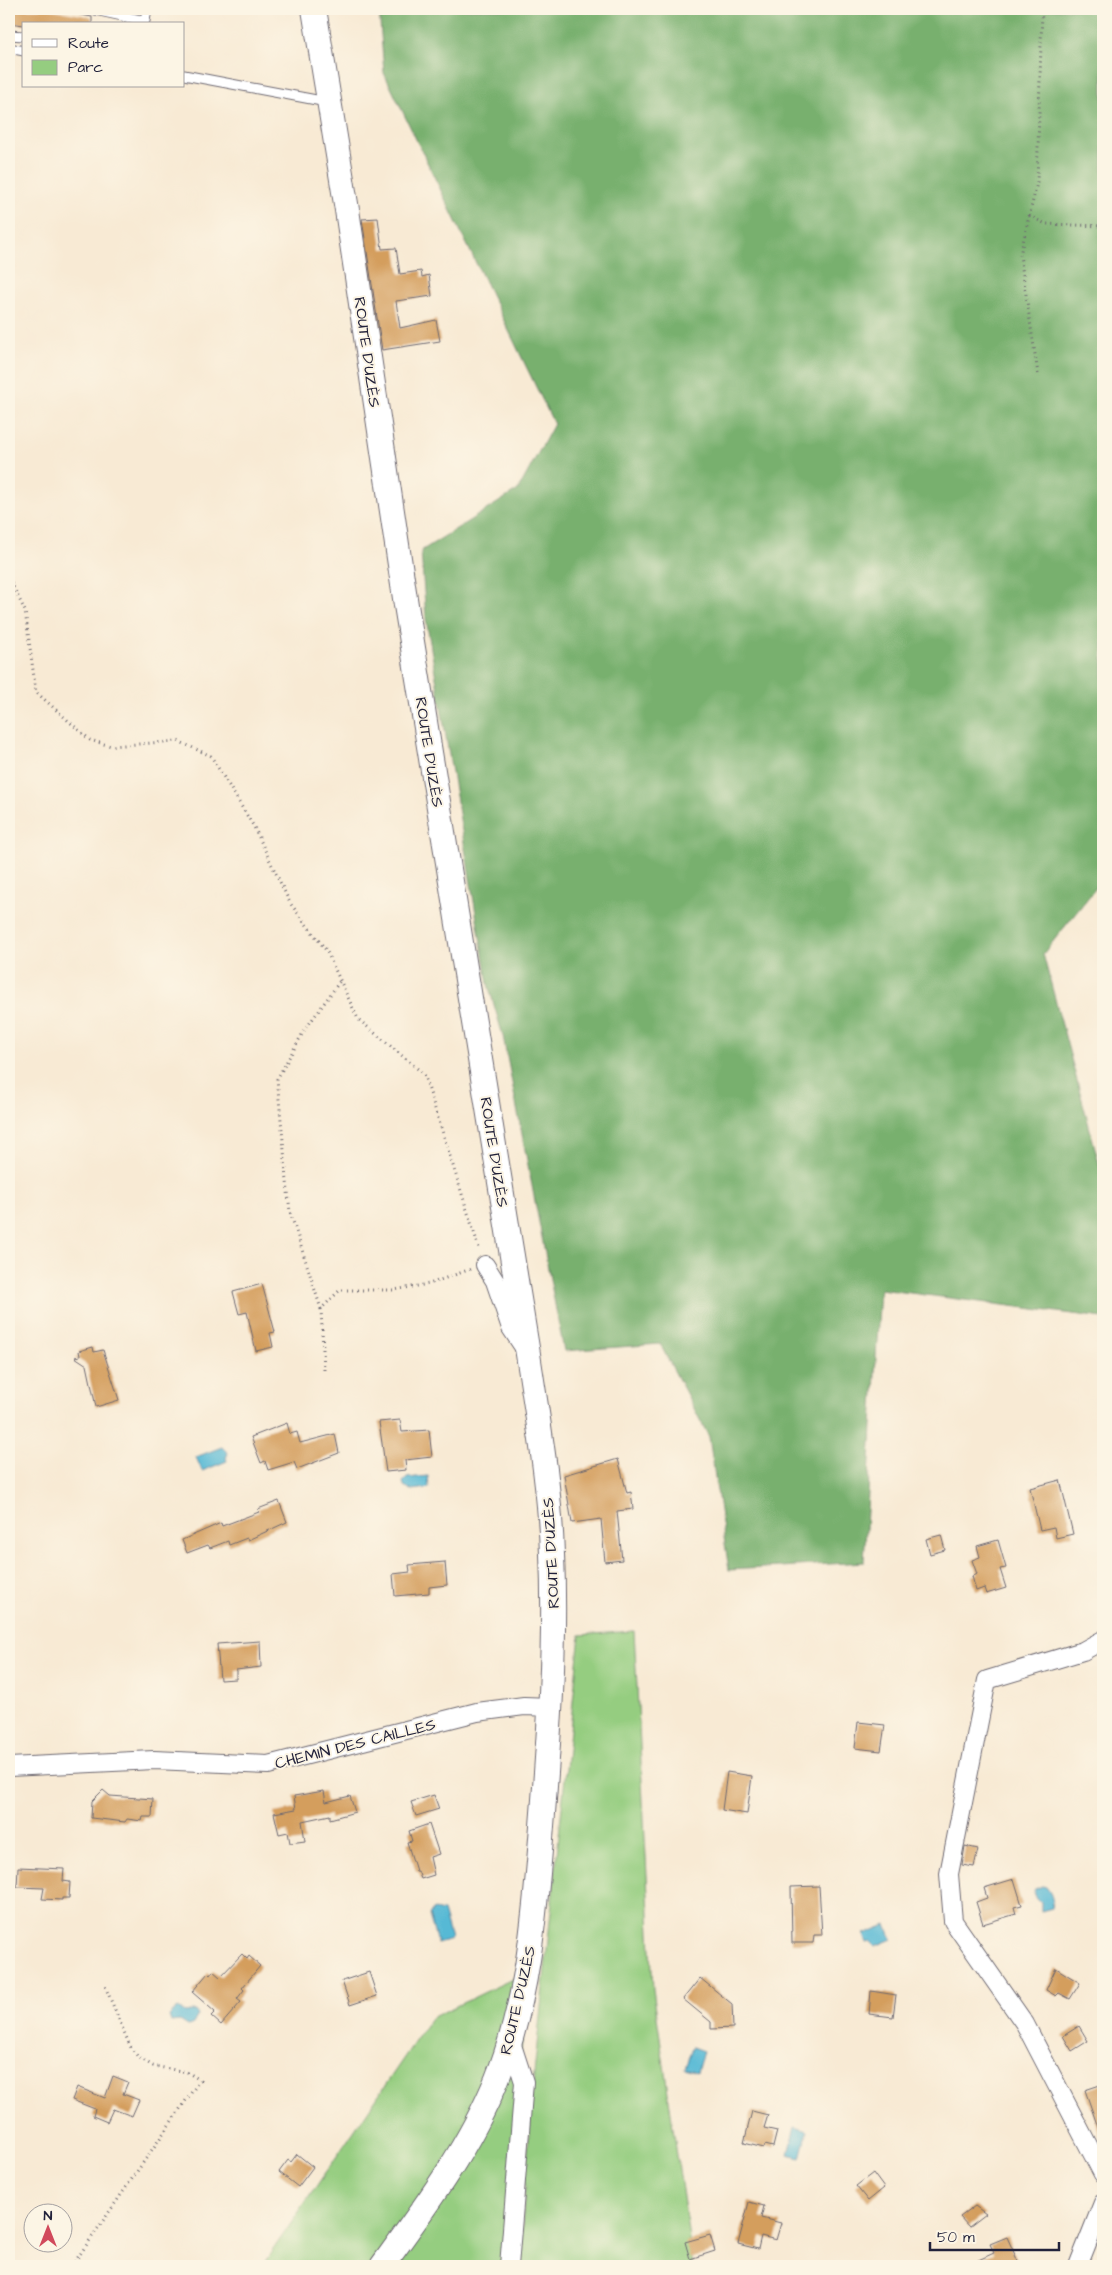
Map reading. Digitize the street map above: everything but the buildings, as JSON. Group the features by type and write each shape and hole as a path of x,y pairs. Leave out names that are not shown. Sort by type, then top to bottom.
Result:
{"main road":[{"name":"ROUTE D'UZÈS","path":"314,9 406,605 528,1354 544,1462 552,1554 553,1632 550,1708 535,1915 527,1972 510,2039 496,2080 467,2140 443,2182 382,2266"}],"street":[{"path":"484,1265 495,1281 511,1328 528,1354"},
{"path":"1103,1640 1083,1651 987,1680 950,1874 953,1921 1025,2024 1103,2174"},
{"name":"CHEMIN DES CAILLES","path":"9,1767 154,1760 268,1765 477,1712 524,1706 550,1708"},
{"path":"510,2039 524,2082 510,2266"},
{"path":"1078,2266 1103,2203"}],"lane":[{"path":"90,9 145,21 147,9"},
{"path":"9,35 22,36"},
{"path":"9,48 22,51"},
{"path":"185,75 330,103"}],"path":[{"path":"1038,374 1020,255 1037,183 1042,9"},
{"path":"1029,216 1046,224 1103,226"},
{"path":"9,578 25,611 36,692 90,740 111,746 178,741 211,756 254,827 290,903 326,950 358,1019 424,1074 484,1265 429,1284 394,1290 340,1290 321,1309"},
{"path":"324,1370 321,1309 290,1212 277,1079 304,1031 340,981"},
{"path":"72,2266 200,2080 186,2072 153,2066 138,2058 130,2046 105,1986"}],"green space":[{"path":"379,9 1103,9 1103,879 1043,954 1103,1178 1103,1318 880,1289 864,1562 729,1570 709,1437 660,1344 564,1351 503,1036 488,984 426,619 421,551 518,490 554,424 384,73"},
{"path":"634,1631 653,1989 693,2266 519,2266 533,2083 580,1635"},
{"path":"527,1972 506,2266 262,2266 431,2018"}],"water":[{"path":"222,1447 228,1453 227,1461 202,1471 196,1457"},
{"path":"428,1476 429,1488 411,1490 404,1486 403,1482 407,1478"},
{"path":"1042,1886 1046,1887 1049,1892 1053,1905 1052,1908 1041,1911 1041,1903 1033,1890"},
{"path":"434,1909 443,1911 451,1939 437,1943 429,1915"},
{"path":"886,1925 892,1939 875,1946 871,1942 867,1943 864,1934"},
{"path":"178,2008 185,2012 196,2011 198,2015 193,2024 188,2026 180,2021 171,2022 169,2016"},
{"path":"692,2047 703,2051 697,2072 685,2068"},
{"path":"795,2127 808,2131 801,2158 788,2155"}]}
